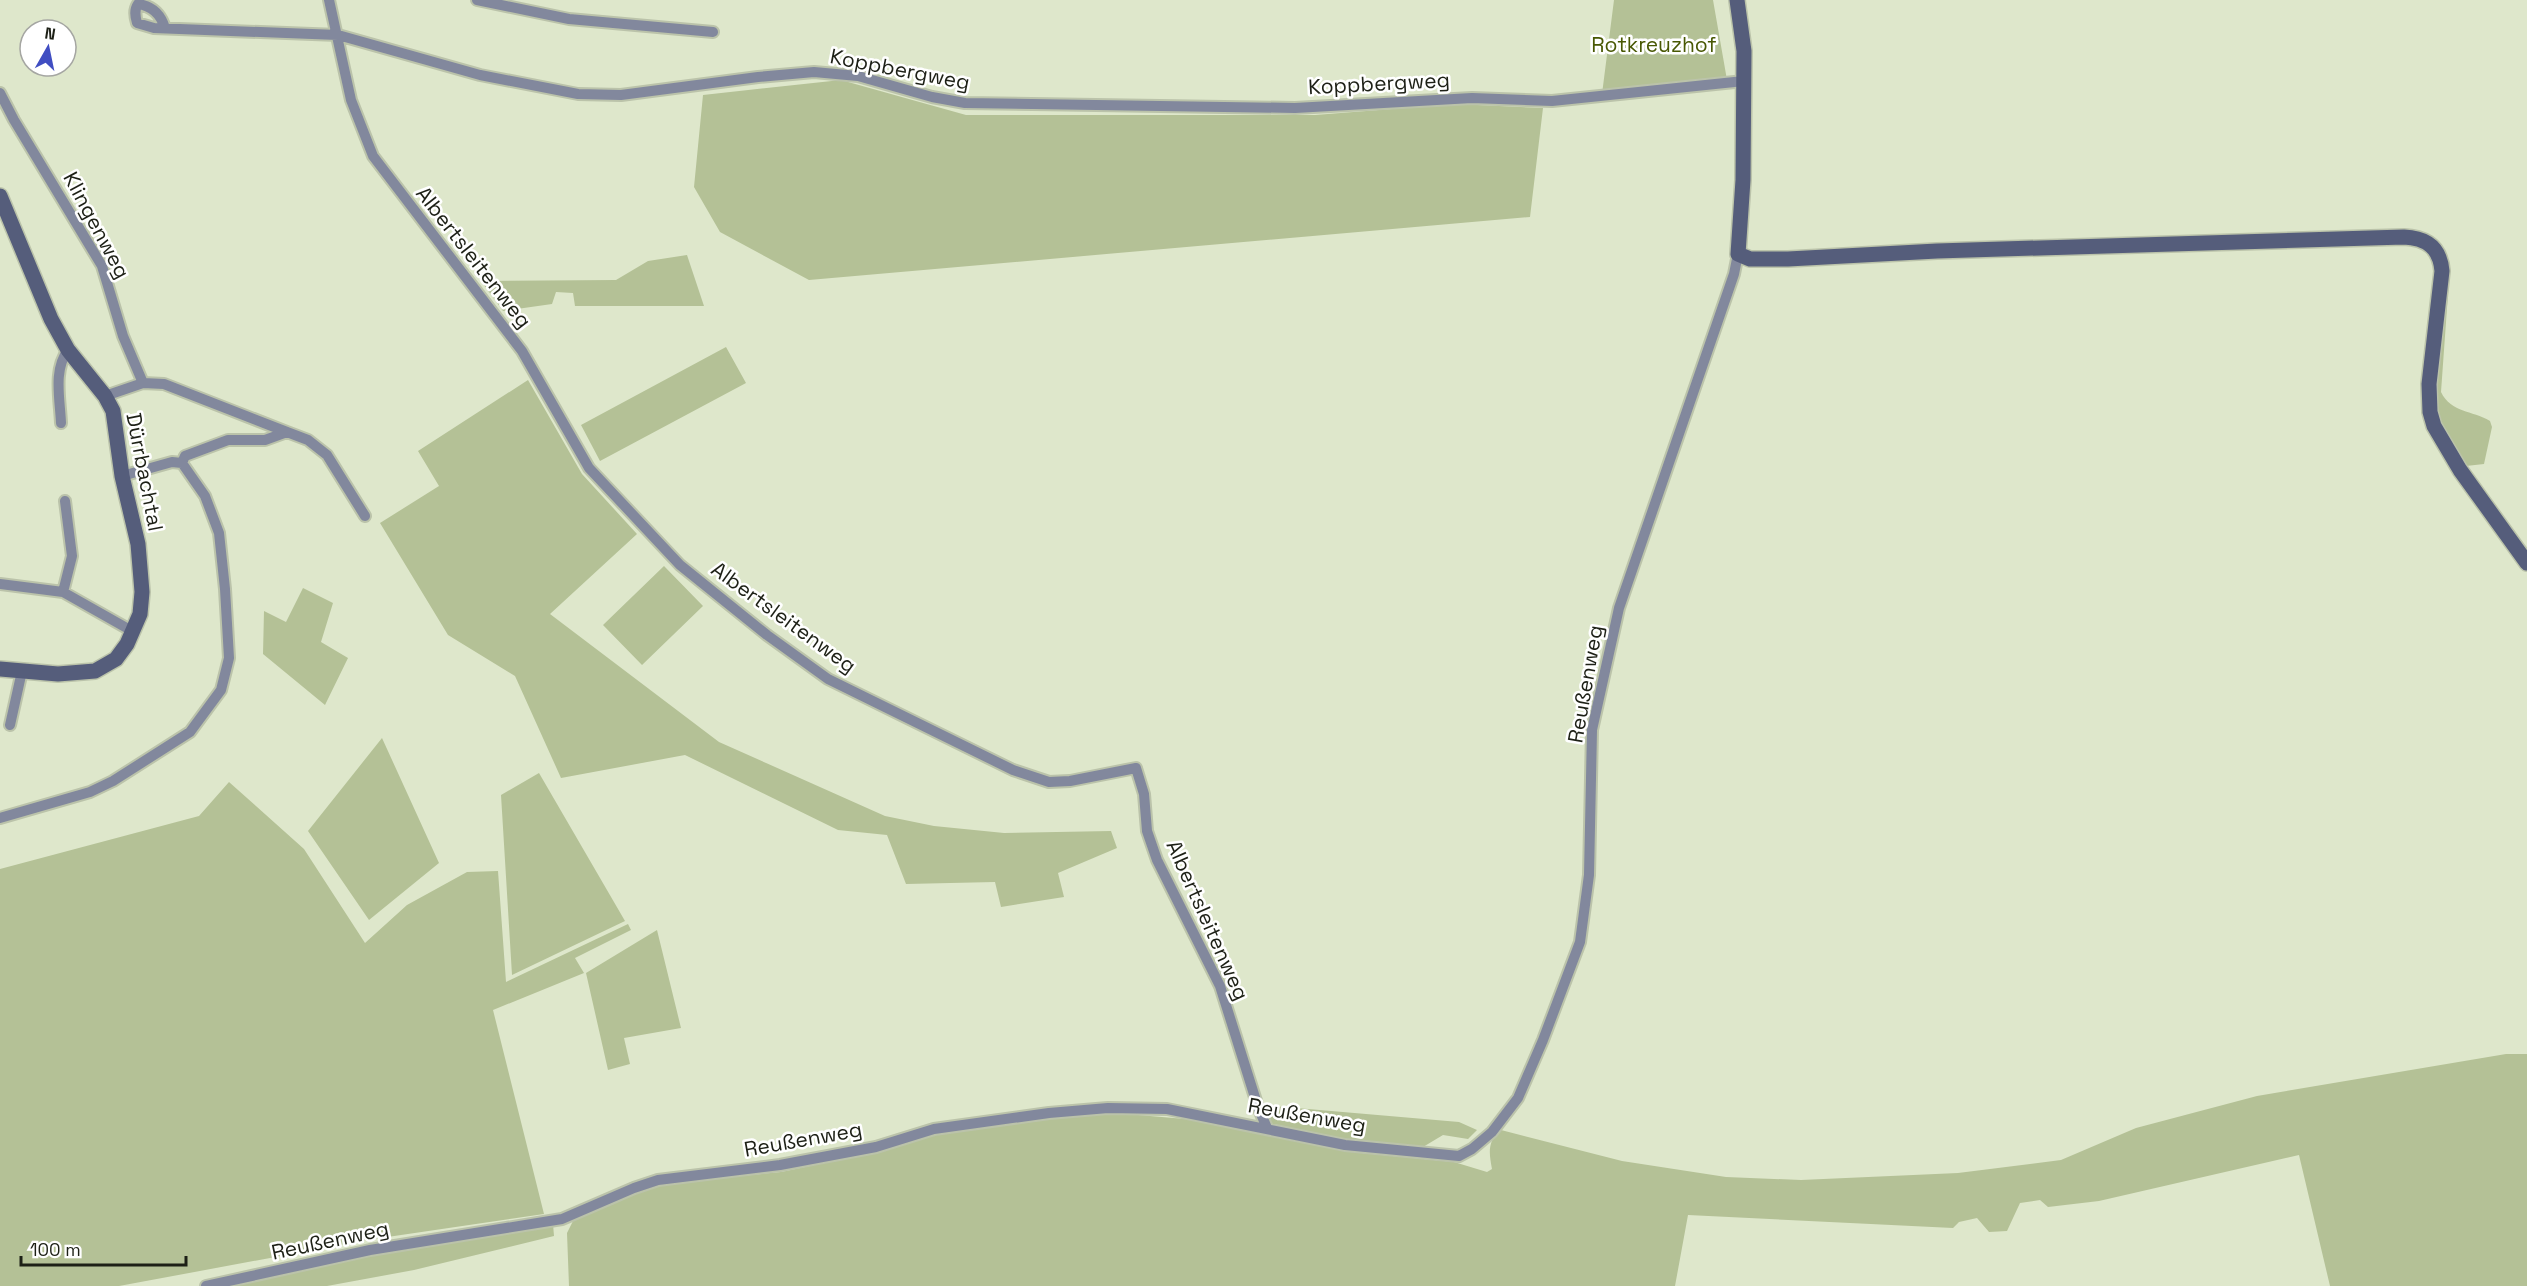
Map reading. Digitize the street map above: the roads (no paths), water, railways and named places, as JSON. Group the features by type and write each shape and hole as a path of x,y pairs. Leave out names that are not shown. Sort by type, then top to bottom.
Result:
{"street":[{"name":"Albertsleitenweg","path":"329,0 351,100 373,156 522,351 589,468 680,565 767,635 828,679 1013,770 1049,782 1070,781 1136,768 1144,794 1147,831 1157,860 1220,986 1258,1107 1267,1128"},
{"path":"477,0 569,19 713,32"},
{"path":"1737,0 1744,51 1743,180 1738,254 1750,259 1788,259 1949,250 2393,237 2425,241 2437,250 2442,272 2428,400 2434,426 2460,470 2527,563"},
{"name":"Koppbergweg","path":"165,28 338,35 480,75 578,94 621,95 814,72 858,76 932,97 965,103 1294,108 1472,98 1552,101 1744,81"},
{"name":"Klingenweg","path":"0,93 102,266 123,336 143,383"},
{"name":"Dürrbachtal","path":"0,196 51,319 68,350 105,396 113,411 122,476 138,544 142,592 140,614 127,644 116,659 95,671 81,674 0,669"},
{"name":"Reußenweg","path":"206,1286 370,1250 562,1220 658,1180 780,1165 876,1147 934,1129 999,1119 1108,1108 1167,1109 1345,1145 1459,1156 1472,1149 1492,1132 1518,1098 1543,1040 1580,942 1589,875 1592,730 1619,608 1694,393 1734,274 1738,254"},
{"path":"61,423 59,370 61,359 68,350"},
{"path":"105,396 143,383 164,384 308,440 327,455 365,516"},
{"path":"182,463 185,456 228,440 265,440 287,432"},
{"path":"0,818 90,792 112,781 189,732 221,690 229,658 225,589 219,533 205,496 182,463 172,462 122,476"},
{"path":"63,592 72,556 65,501"},
{"path":"0,584 63,592 132,631"},
{"path":"9,724 22,671"}],"park label":[{"name":"Rotkreuzhof","path":"1654,44"}]}
